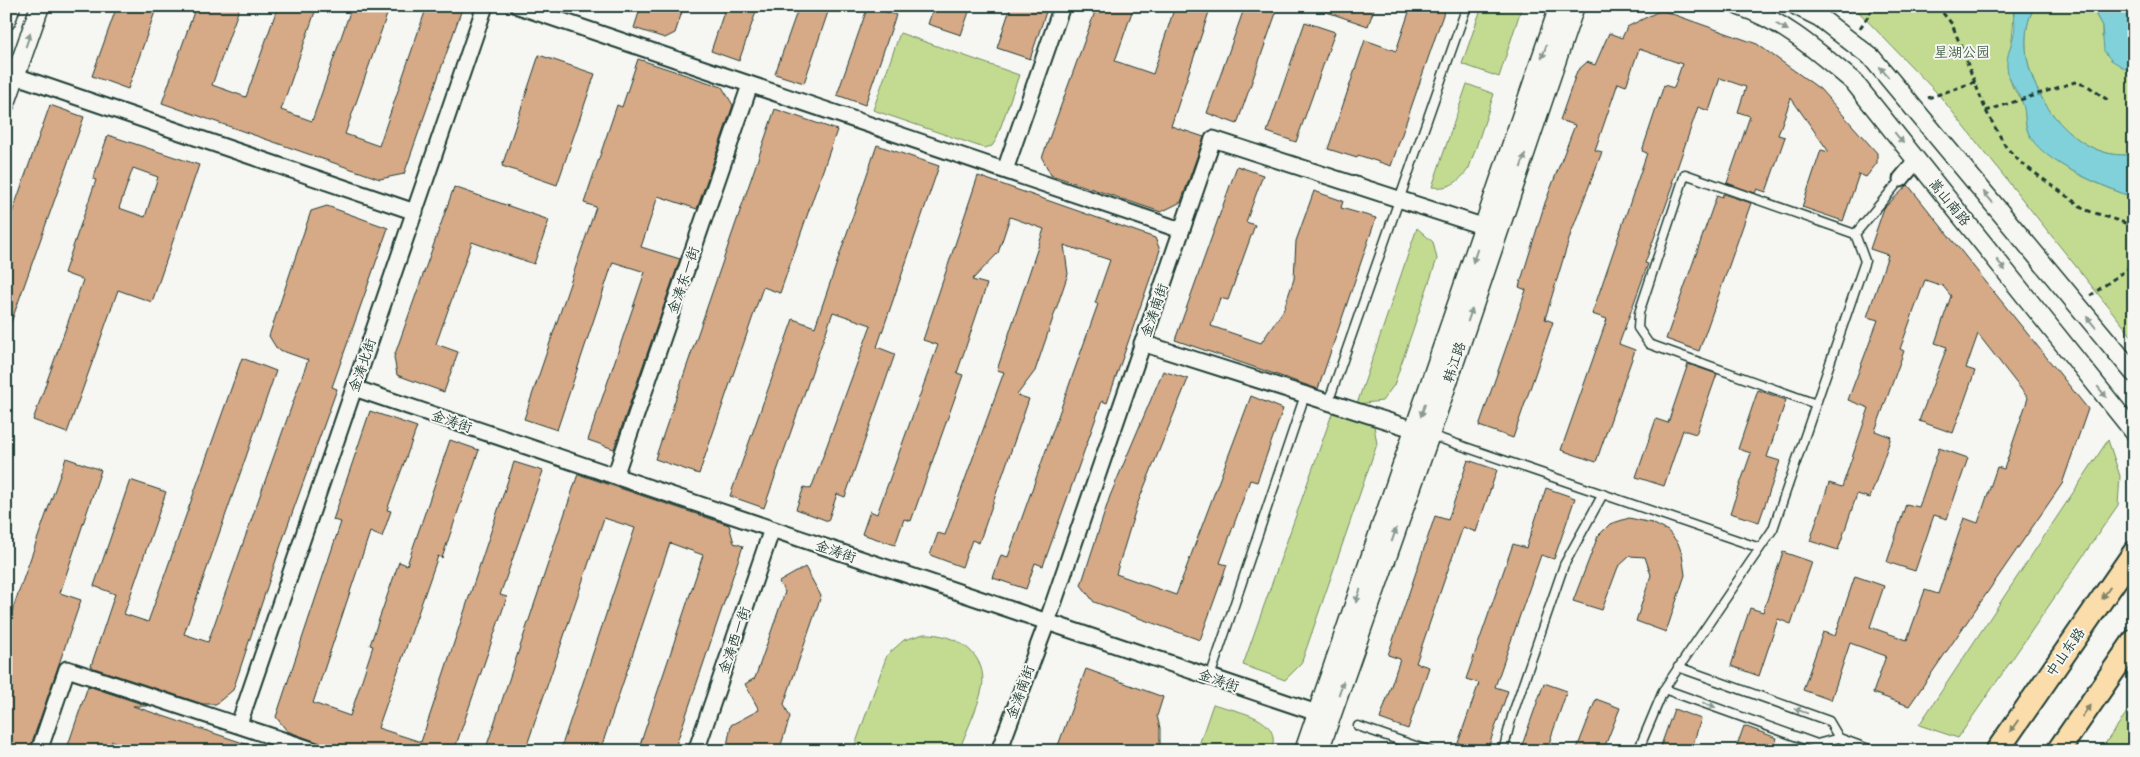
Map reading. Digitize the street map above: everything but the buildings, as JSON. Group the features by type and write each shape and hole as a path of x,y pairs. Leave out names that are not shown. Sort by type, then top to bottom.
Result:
{"main road":[{"name":"中山东路","path":"1997,751 2134,553"},
{"path":"2058,751 2134,641"}],"street":[{"path":"6,21 11,6"},
{"path":"6,102 40,6"},
{"name":"金涛北街","path":"239,724 485,6"},
{"path":"518,6 1182,230"},
{"path":"1005,170 1062,6"},
{"name":"韩江路","path":"1423,432 1485,227 1560,6"},
{"name":"韩江路","path":"1304,751 1324,715 1575,6"},
{"name":"嵩山南路","path":"1739,6 1755,12 1799,37 1854,82 2134,432"},
{"path":"1797,6 1819,17 1872,58 2134,373"},
{"path":"16,76 415,212"},
{"name":"金涛东一街","path":"615,476 750,85"},
{"name":"金涛南街","path":"999,751 1046,622 1213,138 1485,227"},
{"path":"1902,178 1917,160"},
{"path":"1142,343 1423,432"},
{"name":"金涛街","path":"354,388 1324,715"},
{"name":"金涛西一街","path":"696,751 772,529"},
{"path":"39,751 67,669 239,724 316,751"},
{"name":"韩江路","path":"1319,751 1324,715"}],"lane":[{"path":"1328,403 1467,6"},
{"path":"1816,404 1650,344 1638,328 1639,313 1685,174 1855,234"},
{"path":"1855,234 1902,178"},
{"path":"1638,751 1664,689 1773,529 1864,261 1855,234"},
{"path":"1210,677 1305,396"},
{"path":"1423,432 1760,548"},
{"path":"1503,751 1512,716 1564,565 1603,494"},
{"path":"1678,667 1829,721 1839,738"},
{"path":"1664,689 1817,744 1839,738 1874,751"},
{"path":"1358,726 1430,751"}],"path":[{"path":"1849,40 1876,6"},
{"path":"1937,6 1952,24 1986,111 2006,147 2022,163 2086,210 2134,226"},
{"path":"1928,98 1975,82"},
{"path":"1986,111 2075,82 2088,86 2108,101"},
{"path":"2088,297 2134,264"}],"green space":[{"path":"1482,6 1522,6 1499,77 1462,64"},
{"name":"星湖公园","path":"1853,6 2013,6 2010,72 2012,85 2024,105 2028,132 2036,144 2060,164 2090,180 2134,198 2134,339 1939,95"},
{"name":"星湖公园","path":"2035,6 2091,6 2102,26 2102,37 2134,74 2134,154 2109,153 2085,144 2064,127 2047,106 2034,81 2027,55 2027,29"},
{"path":"900,33 1019,75 996,140 992,146 984,148 873,110"},
{"path":"1467,84 1494,94 1469,168 1462,177 1449,186 1432,187"},
{"path":"1417,228 1433,242 1437,259 1394,385 1382,401 1357,404"},
{"path":"1333,411 1374,426 1377,444 1301,664 1285,680 1243,665"},
{"path":"2108,440 2120,476 2118,505 1958,738 1919,725"},
{"path":"924,634 947,637 957,641 975,656 980,665 983,676 982,689 959,751 853,751 887,655 904,640"},
{"path":"2134,702 2134,751 2100,751"},
{"path":"1213,704 1245,713 1265,723 1271,730 1273,740 1271,751 1197,751"}],"water":[{"path":"2013,6 2035,6 2027,29 2027,55 2034,81 2047,106 2064,127 2085,144 2109,153 2134,154 2134,198 2091,180 2059,163 2035,143 2028,132 2022,102 2011,81 2007,67 2007,58 2015,30"},
{"path":"2091,6 2134,6 2134,74 2111,60 2104,51 2102,26"}]}
